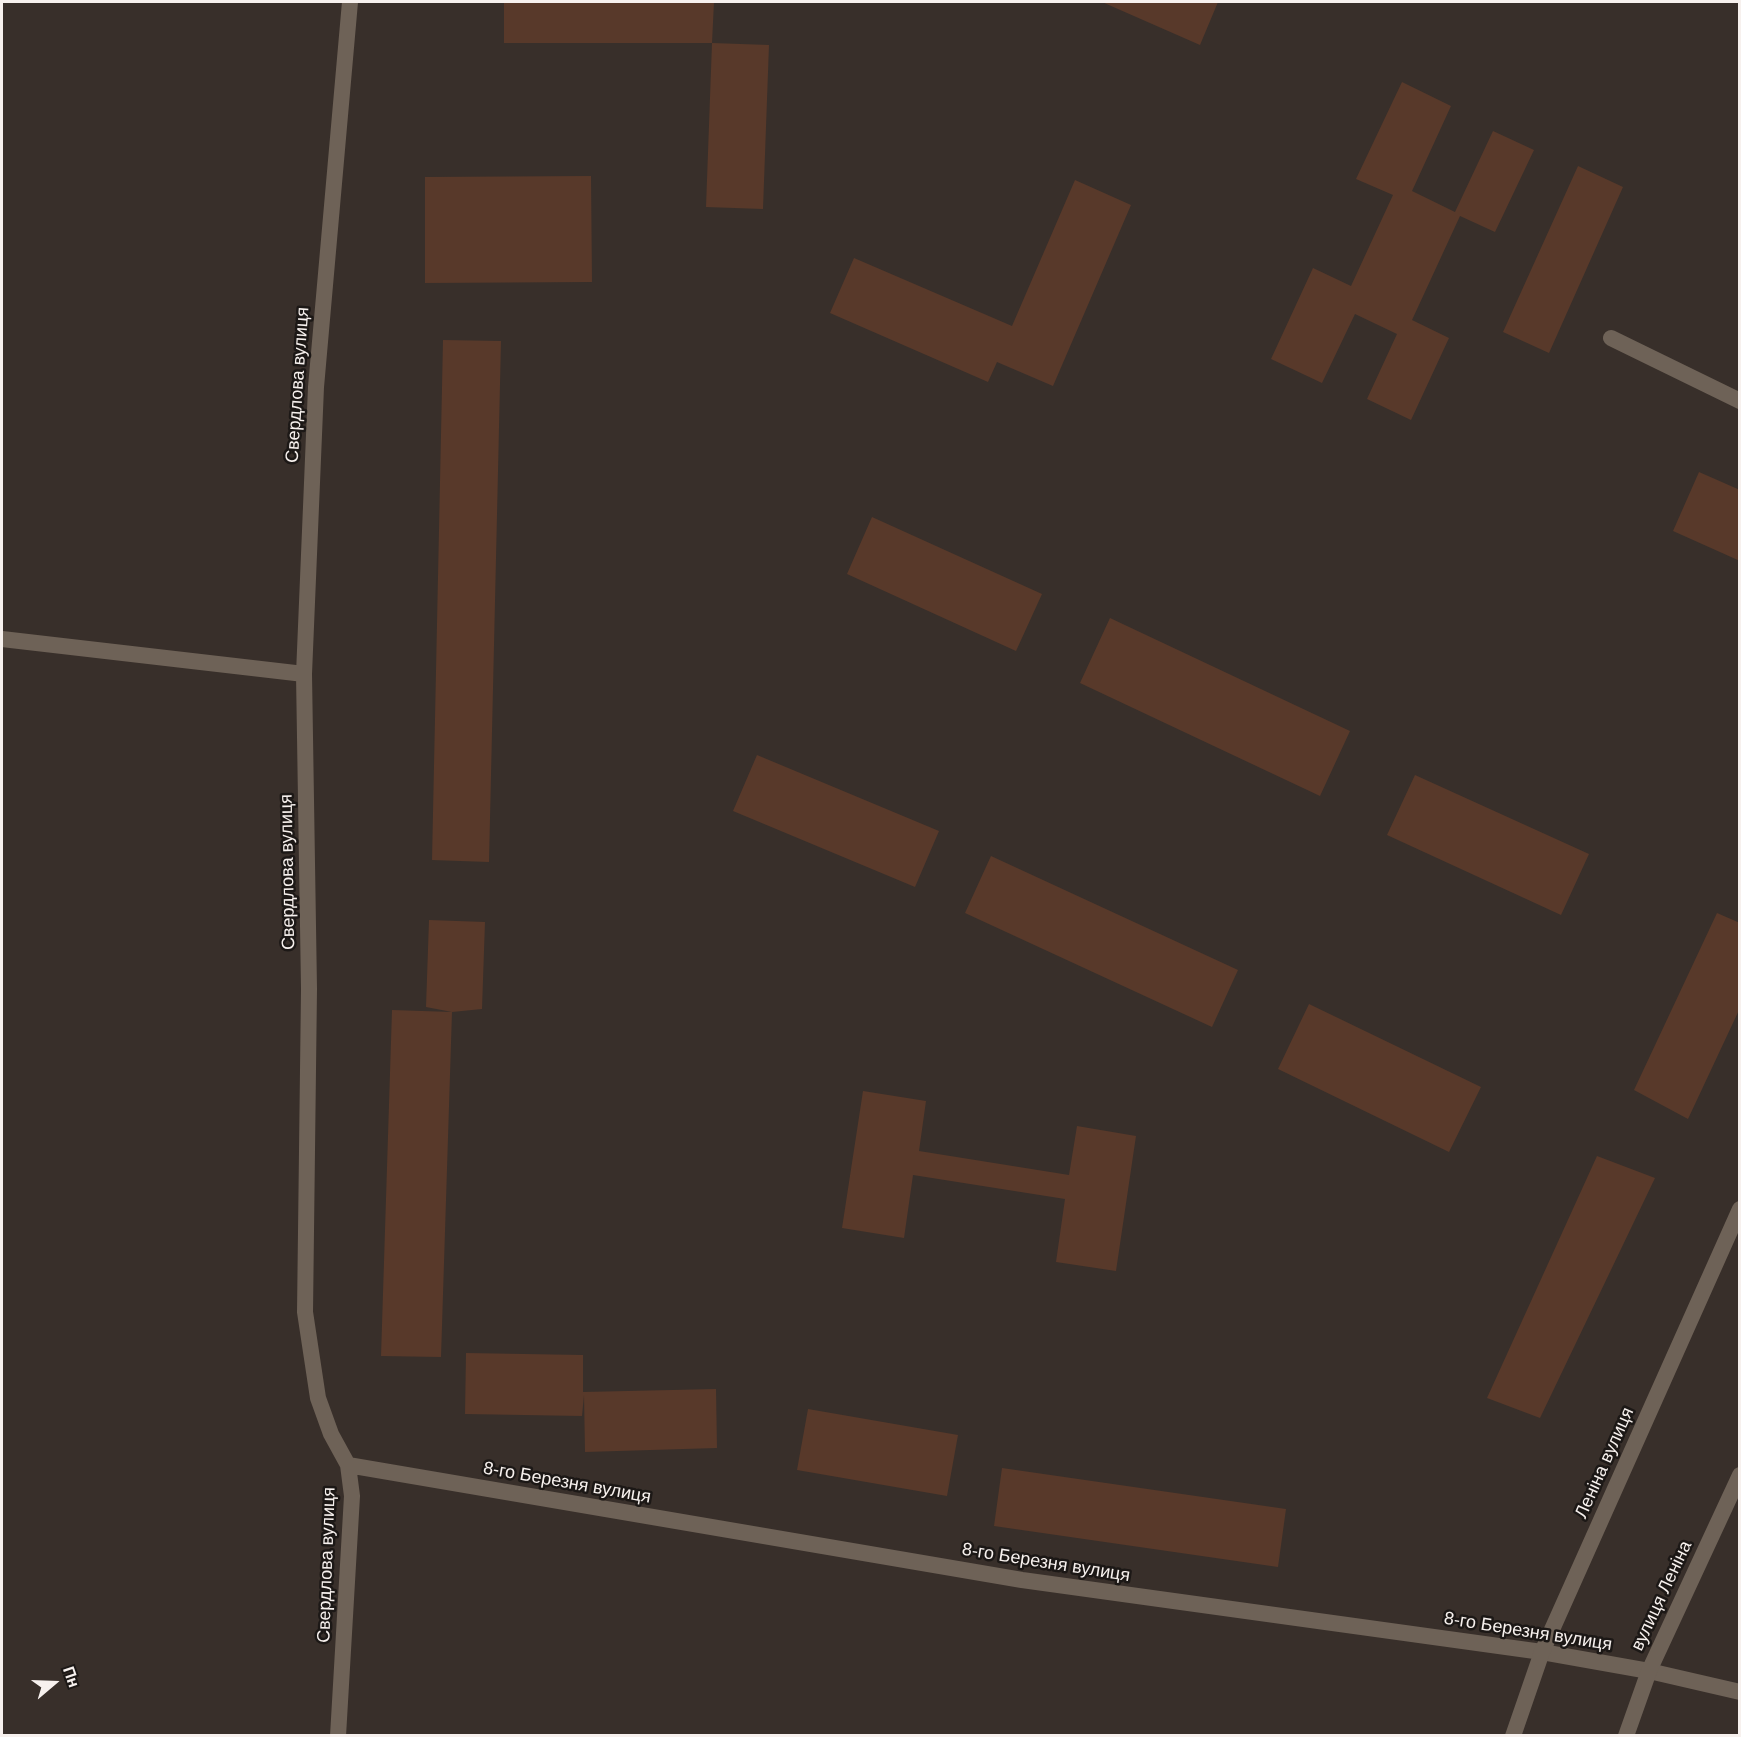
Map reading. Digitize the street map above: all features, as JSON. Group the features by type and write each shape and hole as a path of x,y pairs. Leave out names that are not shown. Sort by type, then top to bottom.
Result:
{"street":[{"name":"Свердлова вулиця","path":"338,1736 352,1496 348,1465 331,1434 318,1398 305,1312 309,989 304,674 316,387 350,2"},
{"path":"1611,338 1740,401"},
{"path":"2,639 304,674"},
{"name":"Леніна вулиця","path":"1513,1736 1542,1652 1740,1209"},
{"name":"8-го Березня вулиця","path":"348,1465 1022,1580 1542,1652 1649,1671 1740,1692"},
{"name":"вулиця Леніна","path":"1626,1736 1649,1671 1740,1474"}],"building":[{"path":"504,2 714,2 712,43 504,43"},
{"path":"1102,2 1218,2 1200,45"},
{"path":"712,43 769,45 763,209 706,207"},
{"path":"1402,82 1451,106 1412,191 1455,212 1493,131 1534,150 1495,232 1460,216 1412,320 1449,338 1411,420 1367,399 1397,334 1355,314 1322,383 1271,359 1313,268 1351,286 1393,195 1356,179"},
{"path":"1578,166 1623,187 1549,353 1503,332"},
{"path":"591,176 592,282 425,283 425,177"},
{"path":"1075,180 1131,205 1053,386 997,362 988,382 830,313 854,258 1012,326"},
{"path":"443,340 501,341 489,862 432,860"},
{"path":"1699,472 1740,490 1740,561 1673,531"},
{"path":"872,517 1042,594 1016,651 847,574"},
{"path":"1110,618 1350,731 1320,796 1080,683"},
{"path":"757,755 939,831 915,887 733,811"},
{"path":"1415,775 1589,854 1561,915 1387,835"},
{"path":"991,856 1238,970 1212,1027 965,913"},
{"path":"1717,913 1740,923 1740,1008 1688,1119 1634,1090"},
{"path":"429,920 485,922 482,1009 452,1012 426,1007"},
{"path":"1309,1004 1481,1087 1449,1152 1278,1069"},
{"path":"392,1010 452,1012 441,1357 381,1356"},
{"path":"863,1091 926,1101 919,1151 1069,1175 1077,1126 1136,1136 1116,1271 1056,1262 1065,1199 913,1175 904,1238 842,1228"},
{"path":"1597,1156 1655,1178 1540,1418 1487,1398"},
{"path":"466,1353 583,1355 583,1392 716,1389 717,1448 585,1452 584,1395 582,1416 465,1414"},
{"path":"808,1409 958,1435 947,1496 797,1470"},
{"path":"1002,1468 1286,1509 1278,1567 994,1526"}]}
